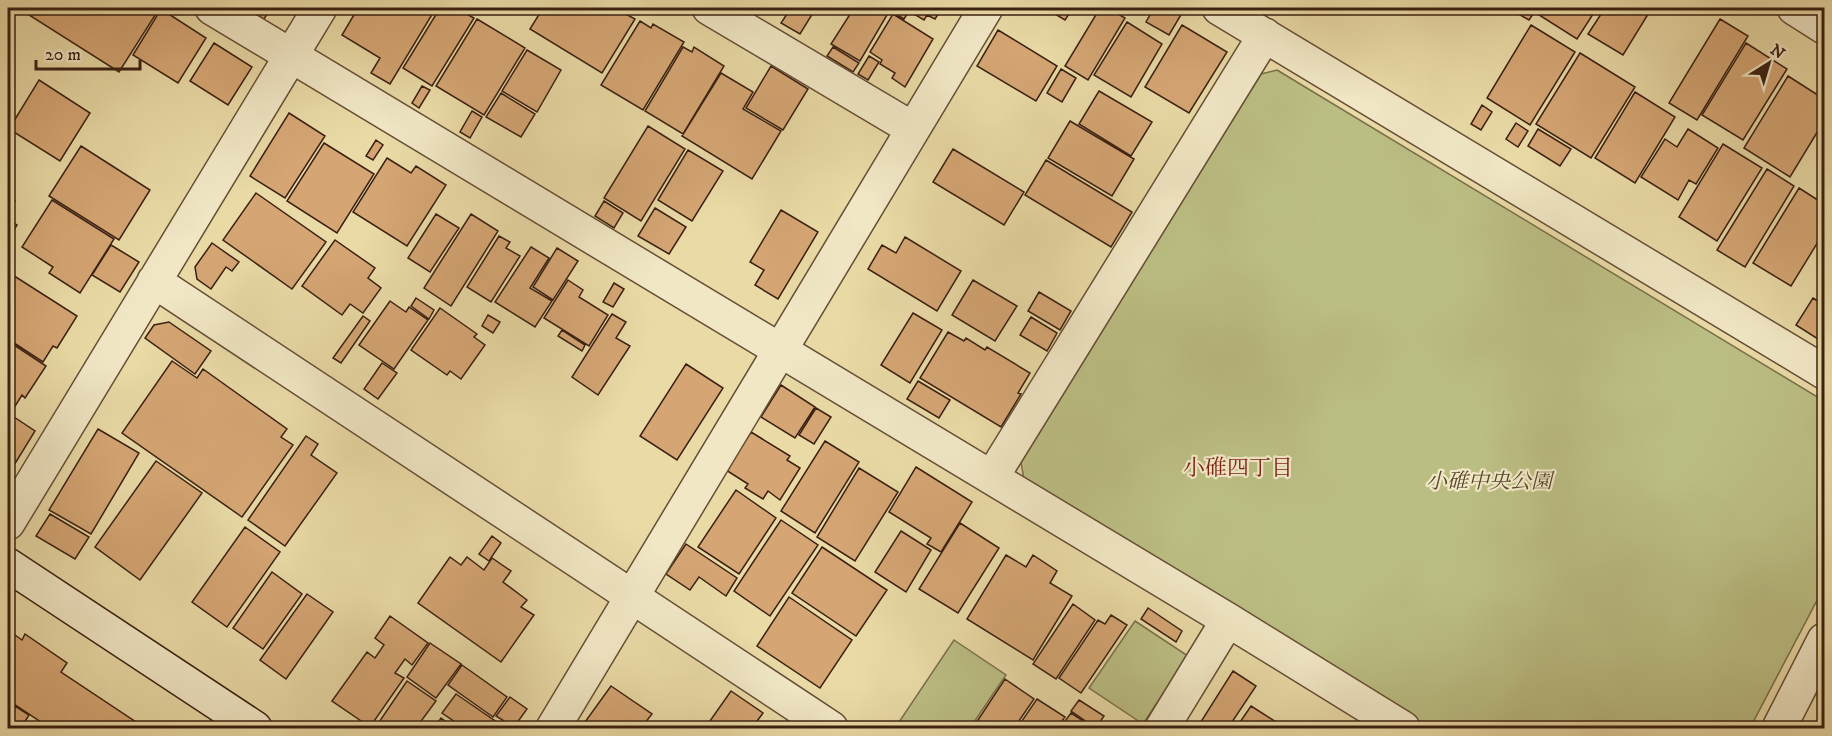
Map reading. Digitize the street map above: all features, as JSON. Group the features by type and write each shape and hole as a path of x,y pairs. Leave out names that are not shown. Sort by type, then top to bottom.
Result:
{"street":[{"path":"212,8 992,477 1402,729"},
{"path":"8,524 320,8"},
{"path":"709,8 913,129"},
{"path":"553,729 986,8"},
{"path":"1219,8 1824,372"},
{"path":"1794,8 1824,27"},
{"path":"992,477 1265,35"},
{"path":"154,281 831,729"},
{"path":"8,565 255,729"},
{"path":"1162,729 1228,620"},
{"path":"1779,729 1824,640"}],"green space":[{"name":"小碓中央公園","path":"1277,70 1824,401 1824,587 1750,728 1427,728 1024,480 1021,462 1261,74"},
{"path":"1135,621 1188,656 1143,724 1089,688"},
{"path":"954,640 1006,675 970,728 895,728"}],"building":[{"path":"18,8 156,8 159,9 119,72"},
{"path":"244,8 271,8 264,19"},
{"path":"358,8 436,8 390,84 371,73 380,58 342,35"},
{"path":"440,8 456,8 474,18 432,86 403,68"},
{"path":"543,8 615,8 635,19 602,73 530,29"},
{"path":"791,8 816,8 800,34 781,23"},
{"path":"854,8 875,8 887,15 860,61 831,44"},
{"path":"885,8 942,8 935,19 927,15 924,20 909,11 904,19"},
{"path":"1045,8 1073,8 1065,20"},
{"path":"1100,8 1108,8 1125,18 1088,80 1065,66"},
{"path":"1154,8 1173,8 1182,13 1169,35 1146,22"},
{"path":"1508,8 1537,8 1529,20"},
{"path":"1539,8 1597,8 1577,39 1536,13"},
{"path":"1605,8 1644,8 1650,11 1623,55 1588,34"},
{"path":"161,9 206,38 178,83 133,55"},
{"path":"893,14 933,39 905,87 892,78 895,73 880,64 882,60 870,52"},
{"path":"477,19 525,48 484,115 436,86"},
{"path":"1720,19 1748,36 1697,120 1669,103"},
{"path":"640,21 651,28 653,24 684,42 643,110 601,85"},
{"path":"1127,22 1162,44 1131,97 1094,75"},
{"path":"1182,25 1227,52 1189,113 1145,87"},
{"path":"1531,25 1575,52 1530,125 1487,98"},
{"path":"998,30 1057,66 1036,101 977,66"},
{"path":"214,43 252,67 228,105 190,81"},
{"path":"1746,43 1787,69 1743,140 1702,115"},
{"path":"683,47 692,52 694,47 724,66 683,134 645,111"},
{"path":"833,47 859,63 853,72 827,56"},
{"path":"527,50 561,70 537,112 502,91"},
{"path":"1580,53 1635,87 1591,158 1536,124"},
{"path":"869,56 879,62 868,80 858,74"},
{"path":"771,66 808,89 783,130 746,108"},
{"path":"1061,69 1076,78 1062,102 1047,93"},
{"path":"721,73 753,92 743,109 781,131 752,179 682,136"},
{"path":"1788,76 1824,99 1824,121 1790,177 1744,148"},
{"path":"39,80 90,113 60,161 9,129"},
{"path":"422,86 430,90 419,108 412,103"},
{"path":"1099,91 1152,122 1131,156 1079,124"},
{"path":"1635,92 1675,117 1635,183 1595,158"},
{"path":"501,93 535,114 521,137 486,117"},
{"path":"1482,105 1492,112 1481,130 1471,124"},
{"path":"472,111 482,117 470,138 460,132"},
{"path":"289,113 325,136 285,198 250,176"},
{"path":"1070,121 1134,159 1112,196 1048,158"},
{"path":"1516,123 1528,131 1518,147 1506,139"},
{"path":"648,126 685,149 641,221 604,198"},
{"path":"1538,129 1571,149 1560,166 1528,146"},
{"path":"1688,129 1718,148 1696,184 1689,180 1678,200 1641,177 1665,139 1677,147"},
{"path":"376,140 383,145 373,160 366,156"},
{"path":"324,143 374,174 337,233 287,201"},
{"path":"1723,144 1762,168 1717,241 1679,217"},
{"path":"81,146 150,190 119,240 49,196"},
{"path":"953,149 1024,192 1004,225 933,182"},
{"path":"688,150 723,171 692,221 658,200"},
{"path":"387,158 411,173 416,166 446,185 407,246 353,212"},
{"path":"1046,160 1132,212 1111,247 1025,195"},
{"path":"1767,169 1794,186 1745,267 1717,250"},
{"path":"1799,188 1824,204 1824,232 1791,286 1753,263"},
{"path":"256,193 326,242 292,289 223,240"},
{"path":"8,196 15,201 8,213"},
{"path":"52,200 114,239 80,293 49,273 53,267 22,247"},
{"path":"604,201 623,213 614,228 595,216"},
{"path":"655,208 686,227 669,254 638,236"},
{"path":"781,210 818,232 778,299 755,285 764,270 750,262"},
{"path":"436,214 459,228 430,272 408,258"},
{"path":"471,214 498,231 451,306 424,288"},
{"path":"8,219 17,225 8,240"},
{"path":"499,236 510,242 506,248 520,256 491,302 467,287"},
{"path":"905,237 961,271 937,311 868,269 882,245 896,253"},
{"path":"335,240 375,268 368,278 381,288 363,313 350,304 342,315 302,286"},
{"path":"212,243 239,262 232,271 226,267 211,289 197,279 195,267"},
{"path":"111,245 139,262 120,292 92,275"},
{"path":"531,247 549,258 530,288 552,301 535,327 495,302"},
{"path":"557,248 578,261 553,300 533,287"},
{"path":"8,272 77,316 57,348 53,346 43,362 8,339"},
{"path":"568,280 583,290 579,297 608,315 589,346 544,318"},
{"path":"973,280 1017,306 995,341 952,315"},
{"path":"614,283 624,289 613,307 603,302"},
{"path":"1039,292 1071,311 1060,330 1028,311"},
{"path":"416,298 434,310 429,319 411,306"},
{"path":"1813,298 1824,305 1824,335 1821,341 1796,325"},
{"path":"390,301 406,312 409,307 428,320 394,369 359,345"},
{"path":"440,308 477,334 474,337 485,345 461,379 450,371 447,375 411,350"},
{"path":"913,313 942,330 910,383 881,365"},
{"path":"612,314 626,322 616,338 630,346 598,395 572,377"},
{"path":"488,315 500,322 493,333 482,326"},
{"path":"363,316 370,321 341,363 333,358"},
{"path":"1031,317 1057,333 1047,351 1020,335"},
{"path":"169,322 211,351 195,374 145,338 154,325"},
{"path":"562,330 585,345 582,351 558,336"},
{"path":"948,332 964,341 966,338 985,350 987,347 1030,373 1018,393 1021,394 1001,427 920,378"},
{"path":"8,341 46,366 25,398 22,395 12,411 8,409"},
{"path":"172,361 197,378 203,369 287,429 281,437 293,445 242,517 122,433"},
{"path":"382,363 397,373 378,399 364,389"},
{"path":"686,364 723,388 677,460 640,436"},
{"path":"918,381 950,400 939,418 907,399"},
{"path":"781,385 815,407 795,438 761,417"},
{"path":"816,408 831,417 814,444 799,435"},
{"path":"8,413 35,431 8,475"},
{"path":"98,429 139,453 91,534 49,510"},
{"path":"751,432 790,456 787,460 800,468 780,500 768,491 763,499 745,488 748,484 726,470"},
{"path":"306,436 318,444 311,455 337,473 285,546 248,520"},
{"path":"825,441 859,462 815,533 781,511"},
{"path":"156,461 202,493 140,580 95,547"},
{"path":"916,467 972,502 941,552 927,544 931,538 889,512"},
{"path":"859,468 898,492 855,561 817,537"},
{"path":"736,490 776,518 739,574 698,547"},
{"path":"50,514 89,537 75,559 36,536"},
{"path":"781,520 818,545 770,616 734,591"},
{"path":"960,523 999,548 958,613 919,589"},
{"path":"245,527 280,552 227,627 192,602"},
{"path":"901,531 931,550 906,592 875,572"},
{"path":"492,536 501,543 489,561 479,554"},
{"path":"686,544 737,578 726,596 699,577 690,590 666,574"},
{"path":"822,547 887,590 856,636 792,593"},
{"path":"1006,555 1026,567 1033,555 1057,571 1050,583 1072,596 1033,660 967,619"},
{"path":"450,557 461,565 467,557 484,570 492,558 511,571 503,582 527,600 521,607 534,615 501,662 418,603"},
{"path":"272,572 302,594 263,649 233,628"},
{"path":"307,594 333,612 286,679 260,660"},
{"path":"789,597 852,640 820,688 757,646"},
{"path":"1073,604 1095,620 1056,679 1033,664"},
{"path":"1148,608 1182,631 1176,642 1141,619"},
{"path":"1111,615 1127,625 1081,693 1059,678 1098,620 1105,624"},
{"path":"390,616 428,643 412,665 405,659 395,673 404,678 370,727 332,701 367,652 375,658 384,645 375,638"},
{"path":"8,630 22,640 25,634 67,663 61,672 145,728 50,728 8,700"},
{"path":"430,643 461,664 436,698 407,677"},
{"path":"462,665 507,697 493,717 448,685"},
{"path":"1233,671 1256,686 1228,728 1197,728"},
{"path":"1005,679 1034,699 1014,728 985,728 976,723"},
{"path":"407,681 436,701 416,728 375,728"},
{"path":"611,686 652,714 641,728 594,728 585,722"},
{"path":"731,691 763,713 752,728 705,728"},
{"path":"456,694 501,725 499,728 464,728 442,713"},
{"path":"510,697 527,709 514,727 496,716"},
{"path":"1037,699 1065,717 1057,728 1017,728"},
{"path":"1079,700 1104,716 1096,728 1071,711"},
{"path":"15,706 29,715 21,728 8,728 8,717"},
{"path":"1251,706 1281,725 1279,728 1236,728"},
{"path":"1071,713 1094,728 1060,728"},
{"path":"441,718 455,728 434,728"}],"district":[{"name":"小碓四丁目","path":"1238,468"}]}
